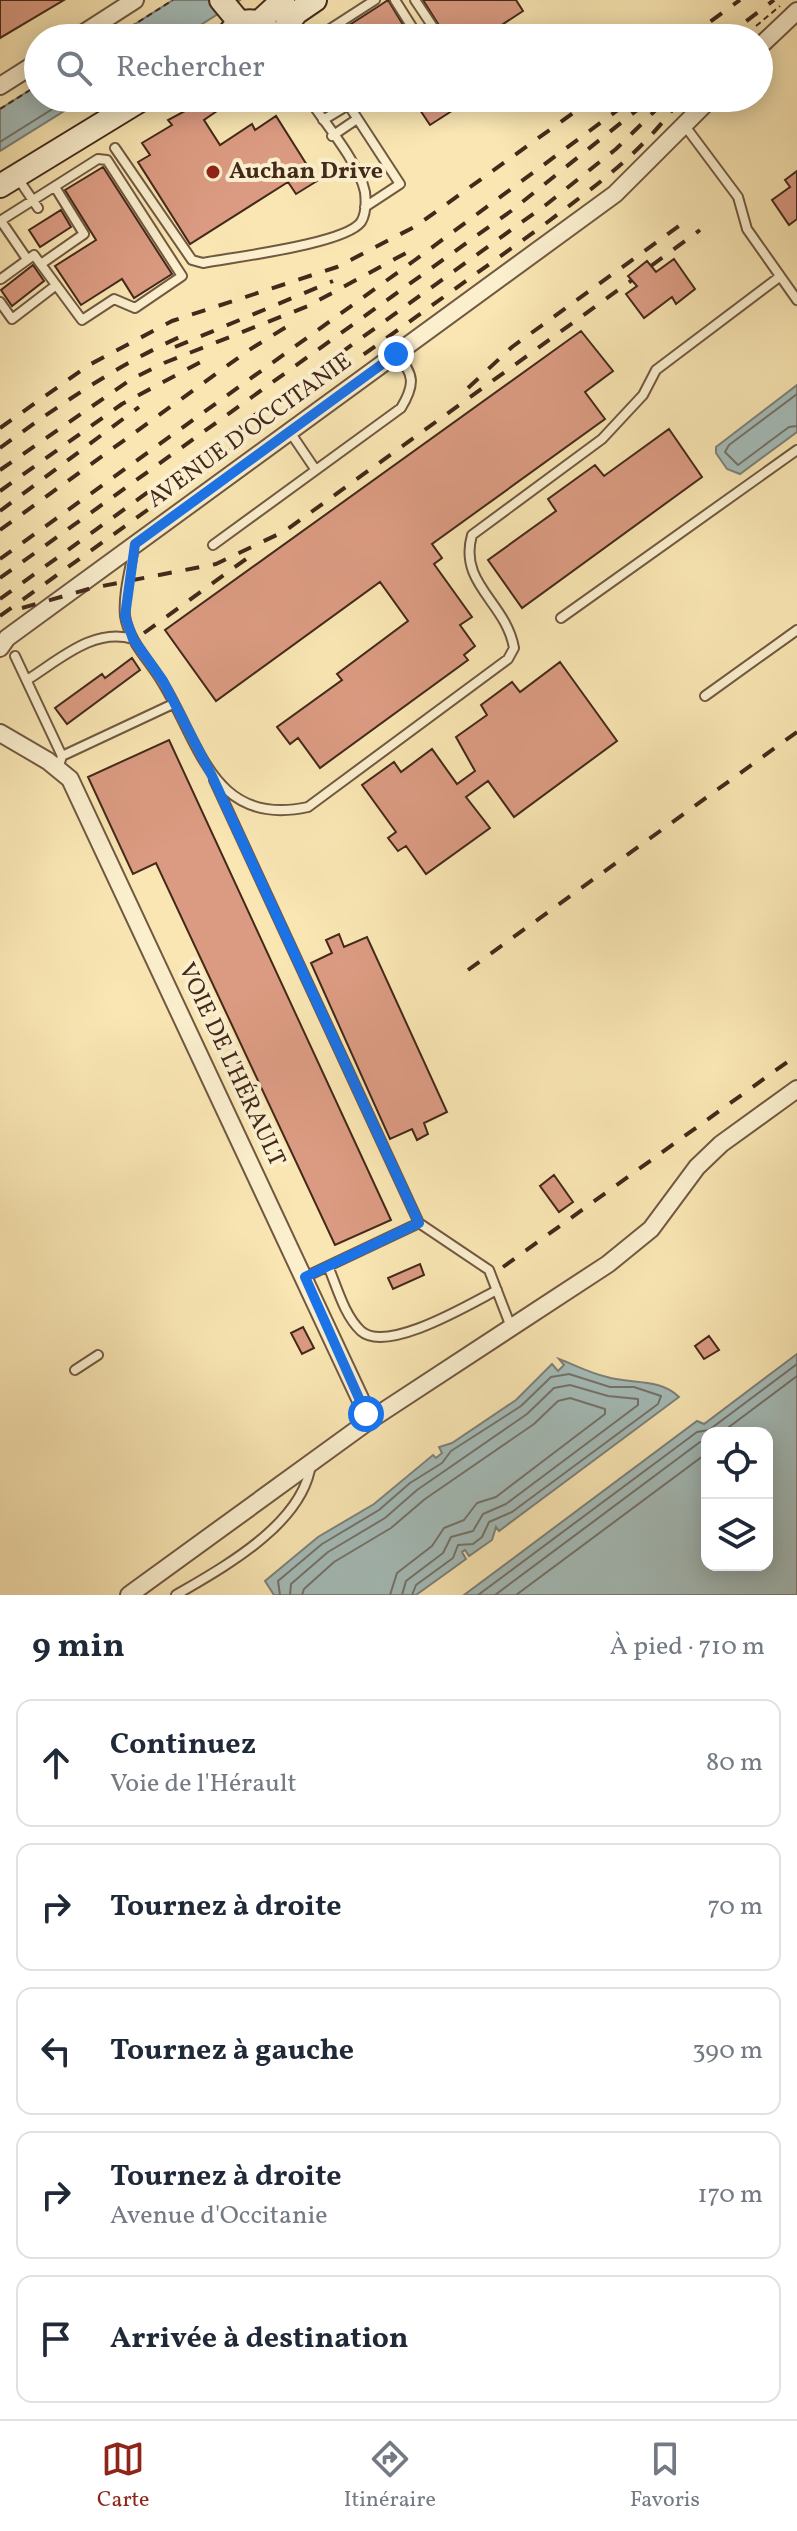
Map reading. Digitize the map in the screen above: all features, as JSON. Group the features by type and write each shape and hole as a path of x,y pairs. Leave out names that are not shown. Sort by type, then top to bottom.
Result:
{"main road":[{"path":"247,24 283,0"},
{"path":"249,24 296,13 315,0"},
{"path":"6,178 99,112"},
{"path":"6,178 120,112"}],"street":[{"path":"98,24 135,0"},
{"path":"773,34 797,11"},
{"path":"0,86 24,71"},
{"name":"AVENUE D'OCCITANIE","path":"8,652 7,638 615,194 698,112"},
{"name":"VOIE DE L'HÉRAULT","path":"0,733 26,749 60,763 70,779 370,1420"},
{"path":"0,743 26,749"},
{"path":"129,1595 370,1420 608,1264 651,1229 697,1167 721,1144 797,1089"}],"lane":[{"path":"338,24 375,0"},
{"path":"395,0 411,24"},
{"path":"415,0 431,24"},
{"path":"115,148 185,252 192,260 203,263 335,239 360,223 365,207 365,191 356,170 318,112"},
{"path":"323,120 333,112"},
{"path":"353,112 400,184 365,207"},
{"path":"332,136 357,119"},
{"path":"685,126 738,197 747,229 778,278 797,300"},
{"path":"1,279 34,255 55,286 68,294 82,320 114,299 135,308 157,289 182,276 107,160 98,159 84,173 55,187 35,205 0,221 27,259"},
{"path":"6,178 35,205"},
{"path":"41,264 84,234 55,187"},
{"path":"212,776 237,799 262,809 285,812 308,807 508,659 514,648 511,628 472,574 466,556 472,535 602,439 643,395 656,370 778,278"},
{"path":"0,302 12,319 55,286"},
{"path":"213,545 401,408 413,389 412,371 396,354"},
{"path":"290,431 315,469"},
{"path":"561,618 797,450"},
{"path":"135,544 125,616 133,639 163,681 212,776 419,1223 489,1270 511,1327"},
{"path":"705,696 797,630"},
{"path":"27,680 93,639 115,634 133,639"},
{"path":"8,652 27,680 60,763 173,704"},
{"path":"305,1277 419,1223"},
{"path":"328,1266 351,1319 364,1334 381,1339 401,1335 497,1290"},
{"path":"75,1370 98,1355"},
{"path":"176,1595 238,1559 275,1526 308,1484 311,1463"}],"path":[{"path":"135,24 173,0"},
{"path":"758,24 786,0"},
{"path":"0,109 24,94"}],"water":[{"path":"173,0 240,0 202,24 135,24"},
{"path":"24,94 24,112 63,112 0,151 0,109"},
{"path":"797,385 797,432 740,474 727,469 716,453 716,447"},
{"path":"797,1354 797,1595 464,1595 697,1421 704,1424"},
{"path":"559,1359 600,1375 654,1384 679,1397 499,1531 496,1527 492,1540 469,1556 465,1550 462,1552 466,1559 416,1595 274,1595 265,1581 318,1537 374,1504 433,1455 436,1458 442,1453 439,1447 452,1443 516,1400 552,1364 558,1371 564,1365"}],"building":[{"path":"0,0 64,0 0,38"},
{"path":"388,0 403,24 351,24"},
{"path":"423,0 516,0 523,11 503,24 438,24"},
{"name":"Auchan Drive","path":"183,112 216,112 204,120 220,145 252,124 255,130 276,116 317,181 296,194 288,182 190,244 138,162 150,155 142,143 172,125 168,120"},
{"path":"421,112 450,112 430,125"},
{"path":"103,167 172,274 134,298 122,279 81,305 55,266 96,240 65,190"},
{"path":"797,171 797,219 789,225 772,200 790,187 785,180"},
{"path":"61,210 71,227 40,247 29,230"},
{"path":"674,259 695,289 676,304 672,297 644,318 626,294 637,286 628,276 647,261 656,272"},
{"path":"33,265 44,281 12,306 1,290"},
{"path":"581,331 613,371 585,392 605,419 432,544 442,558 434,564 472,617 460,625 475,646 464,655 468,660 320,768 298,738 290,744 277,727 342,680 337,674 408,621 380,582 216,701 165,630"},
{"path":"669,429 702,477 522,608 488,560 556,511 548,499 595,465 604,476"},
{"path":"132,658 140,670 67,724 55,708 102,674 105,678"},
{"path":"560,662 617,741 514,817 488,781 466,797 490,828 426,874 406,846 398,851 388,838 396,832 362,785 394,762 401,772 432,749 457,784 475,771 456,737 487,715 481,705 512,682 520,692"},
{"path":"169,740 391,1220 335,1245 156,863 133,874 88,777"},
{"path":"339,934 344,947 367,937 447,1112 424,1123 428,1134 417,1140 412,1129 390,1139 311,963 332,953 326,940"},
{"path":"554,1175 573,1202 559,1212 540,1186"},
{"path":"420,1264 424,1275 393,1289 388,1278"},
{"path":"303,1327 314,1348 302,1354 291,1333"},
{"path":"709,1336 719,1350 704,1359 695,1346"}],"railway":[{"path":"707,24 740,0"},
{"path":"742,24 774,0"},
{"path":"0,428 89,365 172,321 337,267 416,226 575,112"},
{"path":"0,559 615,112"},
{"path":"0,578 511,211 635,112"},
{"path":"0,599 547,204 616,149 654,112"},
{"path":"0,616 541,227 634,153 670,112"},
{"path":"468,388 512,347 690,218"},
{"path":"651,266 700,230"},
{"path":"0,470 130,380 164,363 308,306 417,247"},
{"path":"22,608 92,588 216,564 285,531 632,280"},
{"path":"175,347 333,281"},
{"path":"0,530 249,350 291,324"},
{"path":"0,448 89,387 135,359 184,335"},
{"path":"0,491 122,404 212,356"},
{"path":"0,511 139,407"},
{"path":"144,633 246,559"},
{"path":"468,970 797,732"},
{"path":"503,1267 797,1055"}],"place":[{"name":"Auchan Drive","path":"213,172"}],"route":[{"path":"366,1414 305,1277 419,1223 212,776 163,681 133,639 125,616 135,544 396,354"}]}
